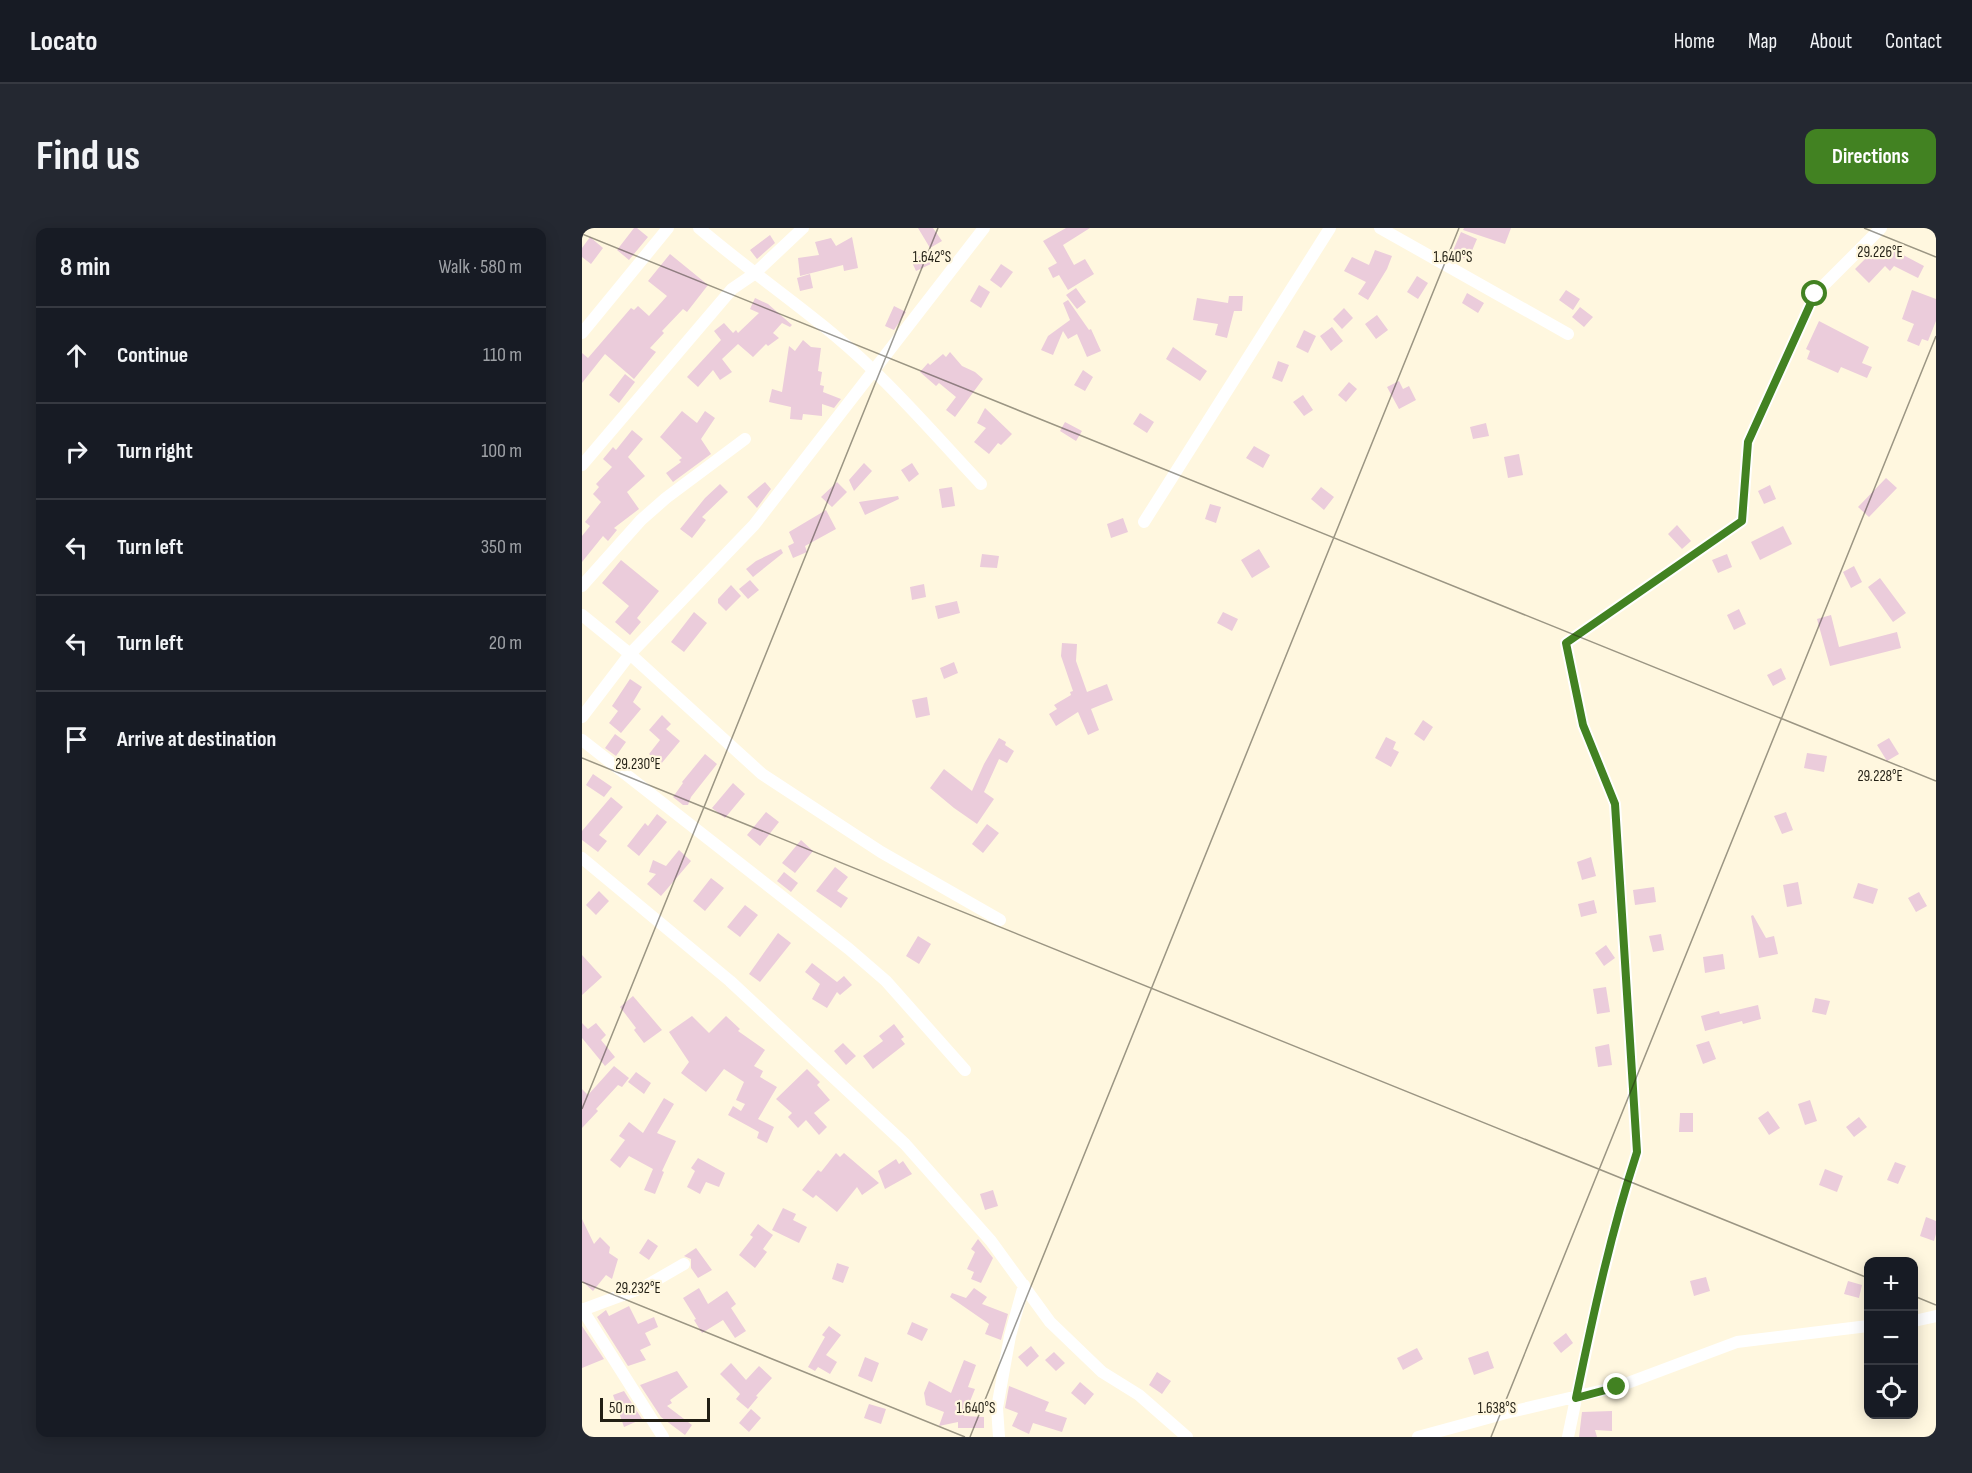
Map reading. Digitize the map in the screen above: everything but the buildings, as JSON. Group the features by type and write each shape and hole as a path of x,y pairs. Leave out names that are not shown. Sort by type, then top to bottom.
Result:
{"street":[{"path":"582,333 668,228"},
{"path":"699,228 754,274 824,327 873,370 981,484"},
{"path":"582,465 732,288 754,274 802,228"},
{"path":"582,717 630,654 754,525 984,228"},
{"path":"1144,522 1330,228"},
{"path":"1380,228 1568,334"},
{"path":"1568,1437 1591,1325 1621,1203 1637,1152 1615,804 1583,725 1566,643 1742,521 1748,442 1815,294 1881,228"},
{"path":"582,586 641,520 666,498 745,439"},
{"path":"582,615 630,654 762,774 881,852 999,920"},
{"path":"582,740 849,949 886,981 965,1070"},
{"path":"582,858 730,981 905,1144 991,1241 1050,1322 1102,1372 1139,1395 1187,1437"},
{"path":"663,1437 582,1310 644,1287 684,1264"},
{"path":"999,1437 997,1408 1010,1336 1024,1286"},
{"path":"1918,1320 1936,1316"},
{"path":"1418,1437 1506,1413 1617,1387 1737,1342 1864,1327"}],"route":[{"path":"1617,1387 1576,1398 1621,1203 1637,1152 1615,804 1583,725 1566,643 1742,521 1748,442 1815,294"}]}
